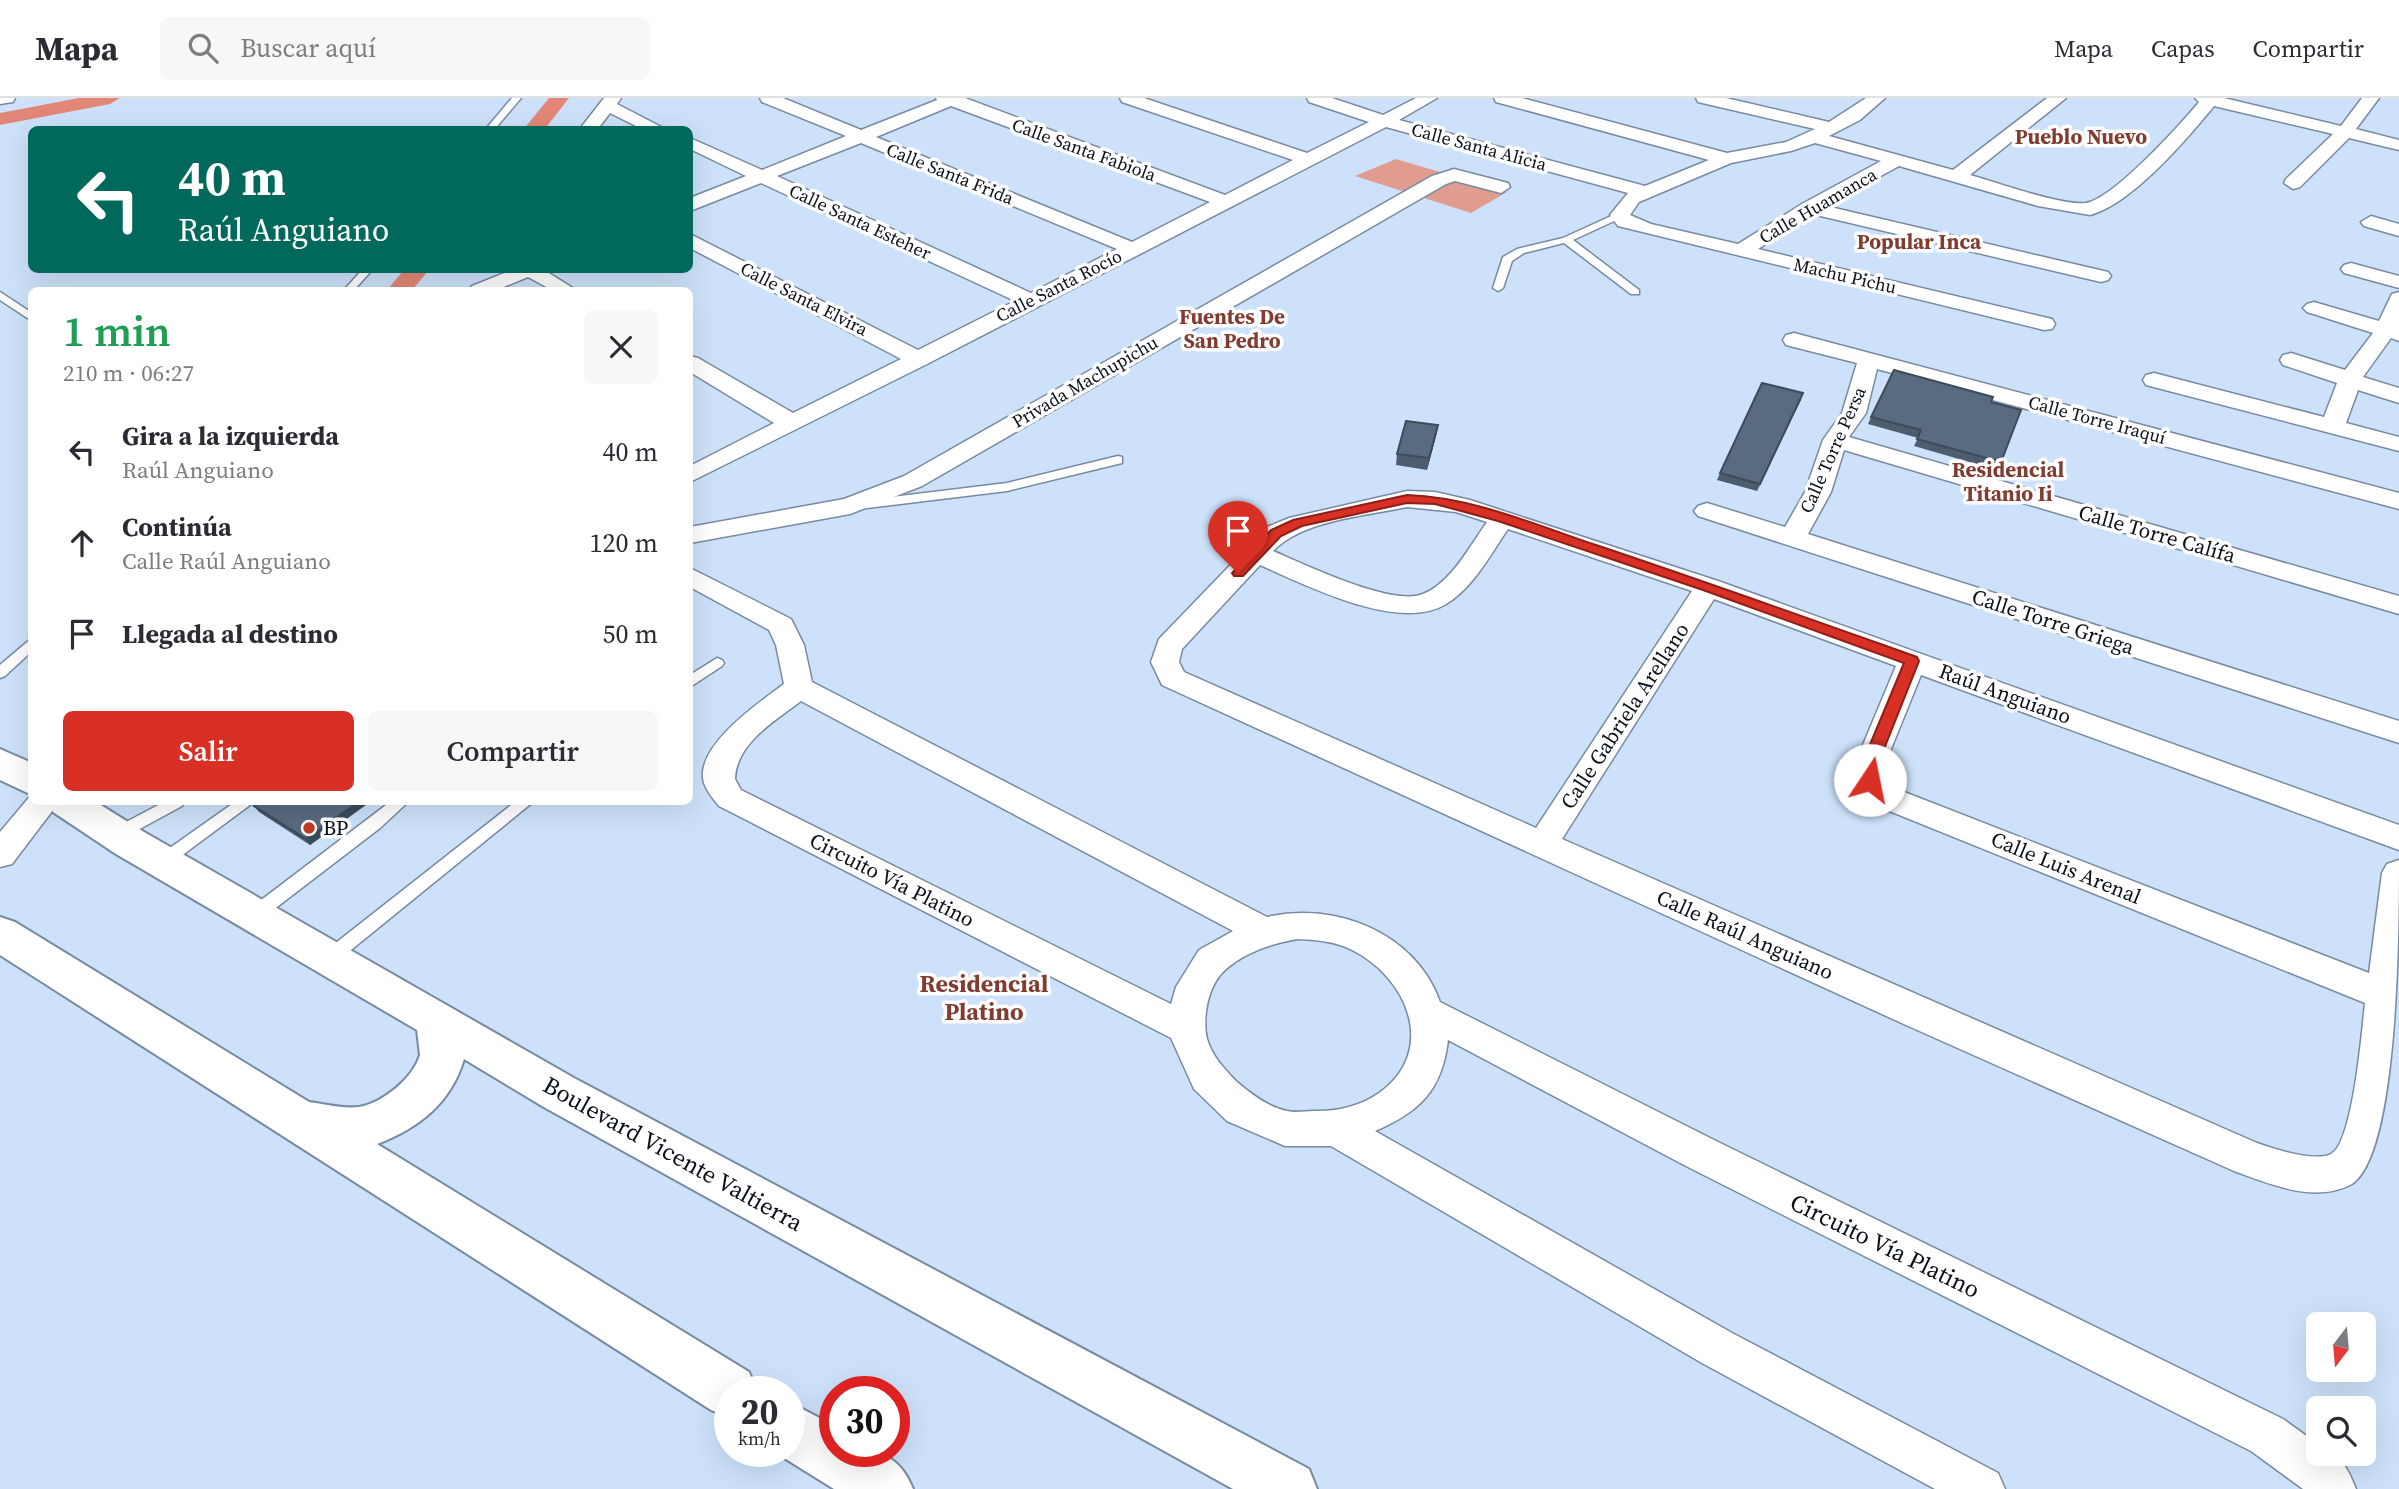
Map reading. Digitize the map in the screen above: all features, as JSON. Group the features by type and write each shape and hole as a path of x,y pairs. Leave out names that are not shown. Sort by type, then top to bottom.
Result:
{"main road":[{"path":"0,763 28,778"},
{"name":"Boulevard Vicente Valtierra","path":"72,805 558,1092 1289,1489"},
{"path":"0,934 714,1381"},
{"path":"303,1123 357,1128 381,1121 409,1104 435,1077 444,1053 435,1018"},
{"path":"805,1439 886,1489"}],"street":[{"path":"0,99 7,98"},
{"name":"Calle Santa Frida","path":"768,98 1133,249"},
{"path":"1128,98 1307,159"},
{"name":"Calle Santa Alicia","path":"1315,98 1384,121 1645,192"},
{"name":"Calle Santa Rocío","path":"693,473 1429,98"},
{"path":"1502,98 1726,159"},
{"path":"1704,98 1832,128"},
{"path":"1620,215 1623,206 1645,192 1726,159 1791,146 1814,137 1869,106 1877,98"},
{"path":"1956,177 2058,98"},
{"path":"2293,183 2345,132 2371,98"},
{"path":"693,204 951,99"},
{"name":"Calle Santa Fabiola","path":"951,99 1224,201"},
{"path":"1814,137 2080,209 2103,204 2175,142 2207,99 2399,145"},
{"path":"590,126 609,102 652,126"},
{"name":"Calle Santa Esteher","path":"693,144 1030,300"},
{"name":"Calle Huamanca","path":"1742,251 1809,208 1895,161"},
{"name":"Privada Machupichu","path":"693,534 850,506 913,481 1439,180 1454,176 1501,187"},
{"path":"1809,208 2101,276"},
{"name":"Machu Pichu","path":"1620,215 1625,222 1646,228 2044,324"},
{"path":"2371,222 2399,230"},
{"name":"Calle Santa Elvira","path":"693,242 919,359"},
{"path":"2351,269 2399,282"},
{"path":"461,287 472,273"},
{"path":"487,287 522,273"},
{"path":"535,273 561,287"},
{"path":"2333,426 2350,379 2392,332 2399,298"},
{"path":"2314,308 2392,332"},
{"name":"Calle Torre Iraquí","path":"1794,340 2399,501"},
{"name":"Calle Torre Persa","path":"1792,540 1818,492 1835,440 1854,413 1869,359"},
{"path":"2291,360 2399,396"},
{"path":"693,365 792,423"},
{"path":"2154,380 2399,444"},
{"name":"Calle Torre Calífa","path":"1835,440 2399,605"},
{"name":"Raúl Anguiano","path":"1407,499 1435,500 1503,518 1708,587 2399,838"},
{"name":"Calle Raúl Anguiano","path":"1407,499 1298,523 1276,533 1168,646 1165,662 1172,678 1982,1042 2248,1158 2282,1170 2322,1174 2339,1171 2351,1163 2360,1149 2371,1110 2399,873"},
{"name":"Calle Torre Griega","path":"1707,511 2399,732"},
{"path":"1256,554 1381,603 1420,606 1449,589 1503,518"},
{"path":"693,578 781,625 790,645 799,687 1264,931"},
{"name":"Calle Gabriela Arellano","path":"1542,844 1708,587"},
{"name":"Calle Luis Arenal","path":"1912,661 1872,759 1870,780 1888,798 2385,995"},
{"name":"Circuito Vía Platino","path":"799,687 738,736 727,750 719,767 719,782 730,798 1187,1029"},
{"path":"0,855 41,805"},
{"path":"1298,925 1333,929 1366,940 1394,959 1416,984 1429,1013 1430,1044 1421,1073 1401,1099 1372,1119 1336,1129 1289,1128 1266,1122 1234,1106 1210,1084 1194,1058 1187,1029 1189,1003 1199,979 1215,957 1237,942 1264,931 1298,925"},
{"name":"Circuito Vía Platino","path":"1429,1013 1713,1160 2267,1435 2322,1475 2333,1489"},
{"path":"1336,1129 1717,1348 1982,1489"}],"lane":[{"path":"492,126 517,98"},
{"path":"1498,288 1507,259 1521,251 1566,240 1620,215"},
{"path":"1566,240 1635,292"},
{"path":"352,287 364,273"},
{"path":"0,295 28,315"},
{"path":"850,506 1007,487 1118,460"},
{"path":"0,673 28,647"},
{"path":"693,680 717,663"},
{"path":"117,834 170,805"},
{"path":"163,861 242,805"},
{"path":"254,915 396,805"},
{"path":"329,958 521,805"}],"shaded area":[{"path":"1396,159 1507,192 1471,213 1355,176"}],"building":[{"path":"1894,370 1993,397 1991,402 2021,410 2001,462 1917,439 1921,430 1871,417"},
{"path":"1762,383 1803,393 1760,484 1720,473"},
{"path":"1406,421 1438,425 1429,458 1397,454"},
{"name":"BP","path":"256,805 354,805 306,839"}],"waterway":[{"path":"0,119 110,98"},
{"path":"536,126 559,98"},
{"path":"402,287 414,273"}],"place":[{"name":"BP","path":"309,828"}],"district":[{"name":"Pueblo Nuevo","path":"2081,137"},
{"name":"Popular Inca","path":"1919,242"},
{"name":"Fuentes De San Pedro","path":"1232,329"},
{"name":"Residencial Titanio Ii","path":"2008,482"},
{"name":"Residencial Platino","path":"984,998"}],"route":[{"path":"1238,573 1276,533 1298,523 1407,499 1461,505 1503,518 1708,587 1912,661 1872,759 1870,780"}]}
